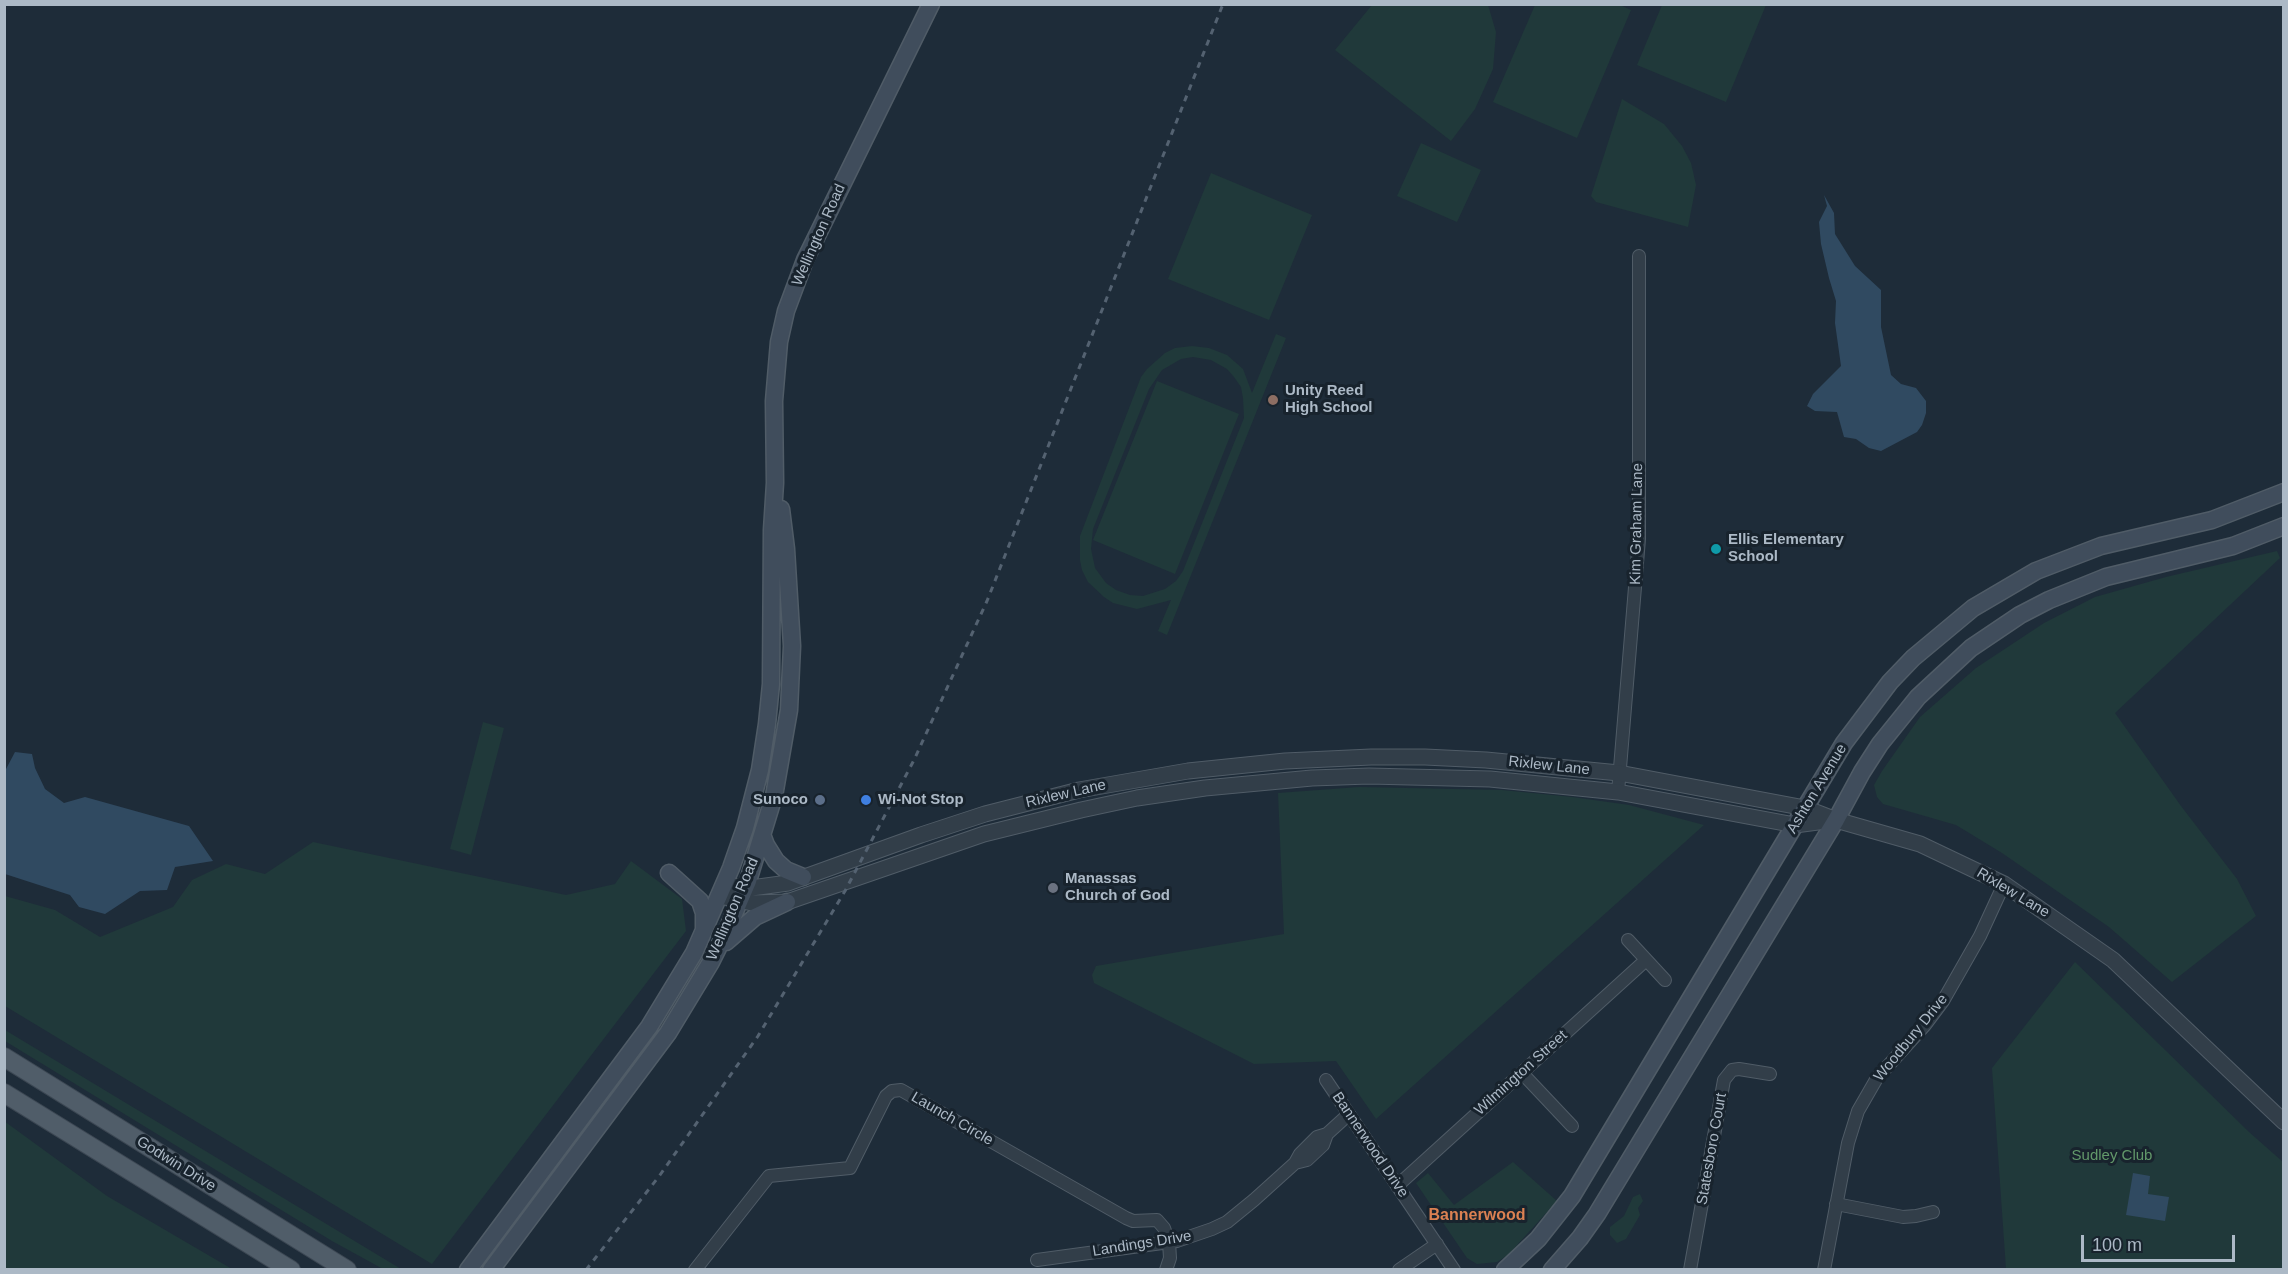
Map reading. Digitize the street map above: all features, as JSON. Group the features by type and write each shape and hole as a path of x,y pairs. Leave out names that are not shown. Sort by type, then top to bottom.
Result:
{"main road":[{"name":"Wellington Road","path":"468,1269 649,1027 704,933 723,890 745,828 760,770 767,724 771,673 775,371 786,311 805,260 931,4"},
{"name":"Wellington Road","path":"491,1269 668,1033 711,962 742,895 763,837 783,754 789,710 792,655 786,549 775,483"},
{"name":"Ashton Avenue","path":"1505,1269 1538,1239 1572,1196 1844,743 1890,682 1930,643 1973,608 2009,585 2062,560 2113,543 2212,520 2253,506 2283,492"},
{"name":"Ashton Avenue","path":"1552,1269 1580,1238 1597,1214 1836,820 1862,772 1900,717 1944,671 1993,632 2020,615 2078,587 2147,566 2204,555 2283,526"},
{"path":"763,837 772,857 780,866 804,877"},
{"path":"669,873 700,901 705,919 704,933"},
{"path":"711,962 740,928 768,909 787,902"},
{"name":"Godwin Drive","path":"4,1058 348,1269"},
{"name":"Godwin Drive","path":"4,1093 291,1269"}],"street":[{"name":"Kim Graham Lane","path":"1618,792 1639,539 1639,256"},
{"name":"Rixlew Lane","path":"742,895 804,877 985,814 1079,790 1188,771 1285,761 1403,757 1486,760 1619,773 1805,808 1836,820 1920,844 2004,884 2113,960 2283,1122"},
{"name":"Rixlew Lane","path":"723,890 787,902 984,834 1137,798 1205,788 1312,778 1441,777 1548,784 1618,792 1795,825 1836,820"},
{"name":"Woodbury Drive","path":"1824,1269 1849,1137 1868,1092 1877,1078 1925,1025 1943,1001 1980,936 2004,884"},
{"path":"1628,940 1665,980"},
{"name":"Wilmington Street","path":"1397,1186 1646,960"},
{"name":"Statesboro Court","path":"1690,1269 1724,1080 1732,1070 1739,1069 1770,1074"},
{"path":"1522,1073 1572,1126"},
{"name":"Bannerwood Drive","path":"1326,1080 1454,1269"},
{"name":"Launch Circle","path":"695,1269 769,1176 850,1168 886,1096 892,1091 901,1090 1126,1218 1133,1221 1156,1220 1164,1228 1169,1242"},
{"name":"Landings Drive","path":"1037,1260 1169,1242 1195,1236 1227,1222 1295,1163 1307,1160 1323,1145 1327,1134 1349,1114"},
{"name":"Landings Drive","path":"1295,1163 1294,1148 1311,1132 1327,1134"},
{"path":"1836,1204 1903,1217 1933,1212"},
{"path":"1166,1269 1170,1258 1169,1242"},
{"path":"1399,1269 1437,1244"}],"green space":[{"path":"1372,5 1488,5 1496,32 1493,69 1475,109 1451,141 1335,50"},
{"path":"1535,5 1620,5 1631,10 1577,138 1493,102"},
{"path":"1662,5 1766,5 1726,102 1637,65"},
{"path":"1622,99 1664,124 1682,146 1691,163 1696,185 1688,227 1596,202 1591,196"},
{"path":"1421,143 1481,170 1457,222 1397,196"},
{"path":"1211,173 1312,215 1269,320 1168,279"},
{"path":"1276,334 1286,338 1167,635 1158,631 1171,600 1137,609 1113,603 1104,597 1088,582 1082,570 1080,536 1141,377 1165,353 1175,348 1192,346 1209,348 1227,355 1243,369 1252,393","holes":["1193,357 1211,360 1227,369 1241,387 1244,418 1183,571 1176,581 1165,589 1143,596 1130,595 1116,590 1106,583 1095,568 1091,549 1093,529 1149,389 1162,370 1181,359"]},
{"path":"1157,381 1239,414 1175,574 1093,540"},
{"path":"2277,551 2280,558 2115,713 2181,806 2237,879 2256,916 2172,982 2109,927 2002,853 1956,825 1883,804 1877,797 1874,785 1920,717 1976,668 2044,623 2095,597 2166,577"},
{"path":"483,722 504,728 471,855 450,849"},
{"path":"1359,787 1502,790 1572,797 1629,805 1704,825 1376,1119 1336,1061 1254,1064 1094,983 1092,975 1096,966 1284,934 1278,793"},
{"path":"313,842 566,895 615,884 631,861 682,899 686,931 432,1264 5,1006 5,896 55,910 100,937 173,907 192,880 226,864 265,874"},
{"name":"Sudley Club","path":"2075,962 2249,1132 2283,1162 2283,1269 2006,1269 1992,1068"},
{"path":"4,1030 401,1269 383,1269 332,1241 5,1041"},
{"path":"4,1121 107,1196 232,1269 5,1269"},
{"path":"1513,1162 1557,1201 1508,1255 1497,1262 1477,1264 1467,1258 1416,1183 1428,1173 1454,1205"},
{"path":"1640,1194 1643,1201 1638,1208 1640,1215 1626,1239 1617,1243 1610,1235 1610,1227 1624,1216 1633,1197"}],"water":[{"path":"1824,195 1834,213 1835,234 1855,266 1881,290 1881,327 1891,375 1901,384 1916,388 1926,401 1926,413 1917,432 1881,451 1869,448 1856,439 1844,437 1837,412 1815,411 1807,406 1813,394 1841,366 1835,323 1836,301 1821,244 1819,222 1827,206"},
{"path":"15,752 32,754 35,768 45,789 64,803 85,797 189,826 213,861 175,867 167,890 140,891 105,914 79,907 70,895 5,874 5,771"},
{"path":"2133,1173 2150,1176 2148,1194 2169,1197 2165,1221 2126,1215"}],"railway":[{"path":"586,1270 660,1175 758,1036 845,891 914,760 987,601 1223,4"}],"place":[{"name":"Unity Reed High School","path":"1273,400"},
{"name":"Ellis Elementary School","path":"1716,549"},
{"name":"Sunoco","path":"820,800"},
{"name":"Wi-Not Stop","path":"866,800"},
{"name":"Manassas Church of God","path":"1053,888"}],"district":[{"name":"Bannerwood","path":"1477,1216"}]}
